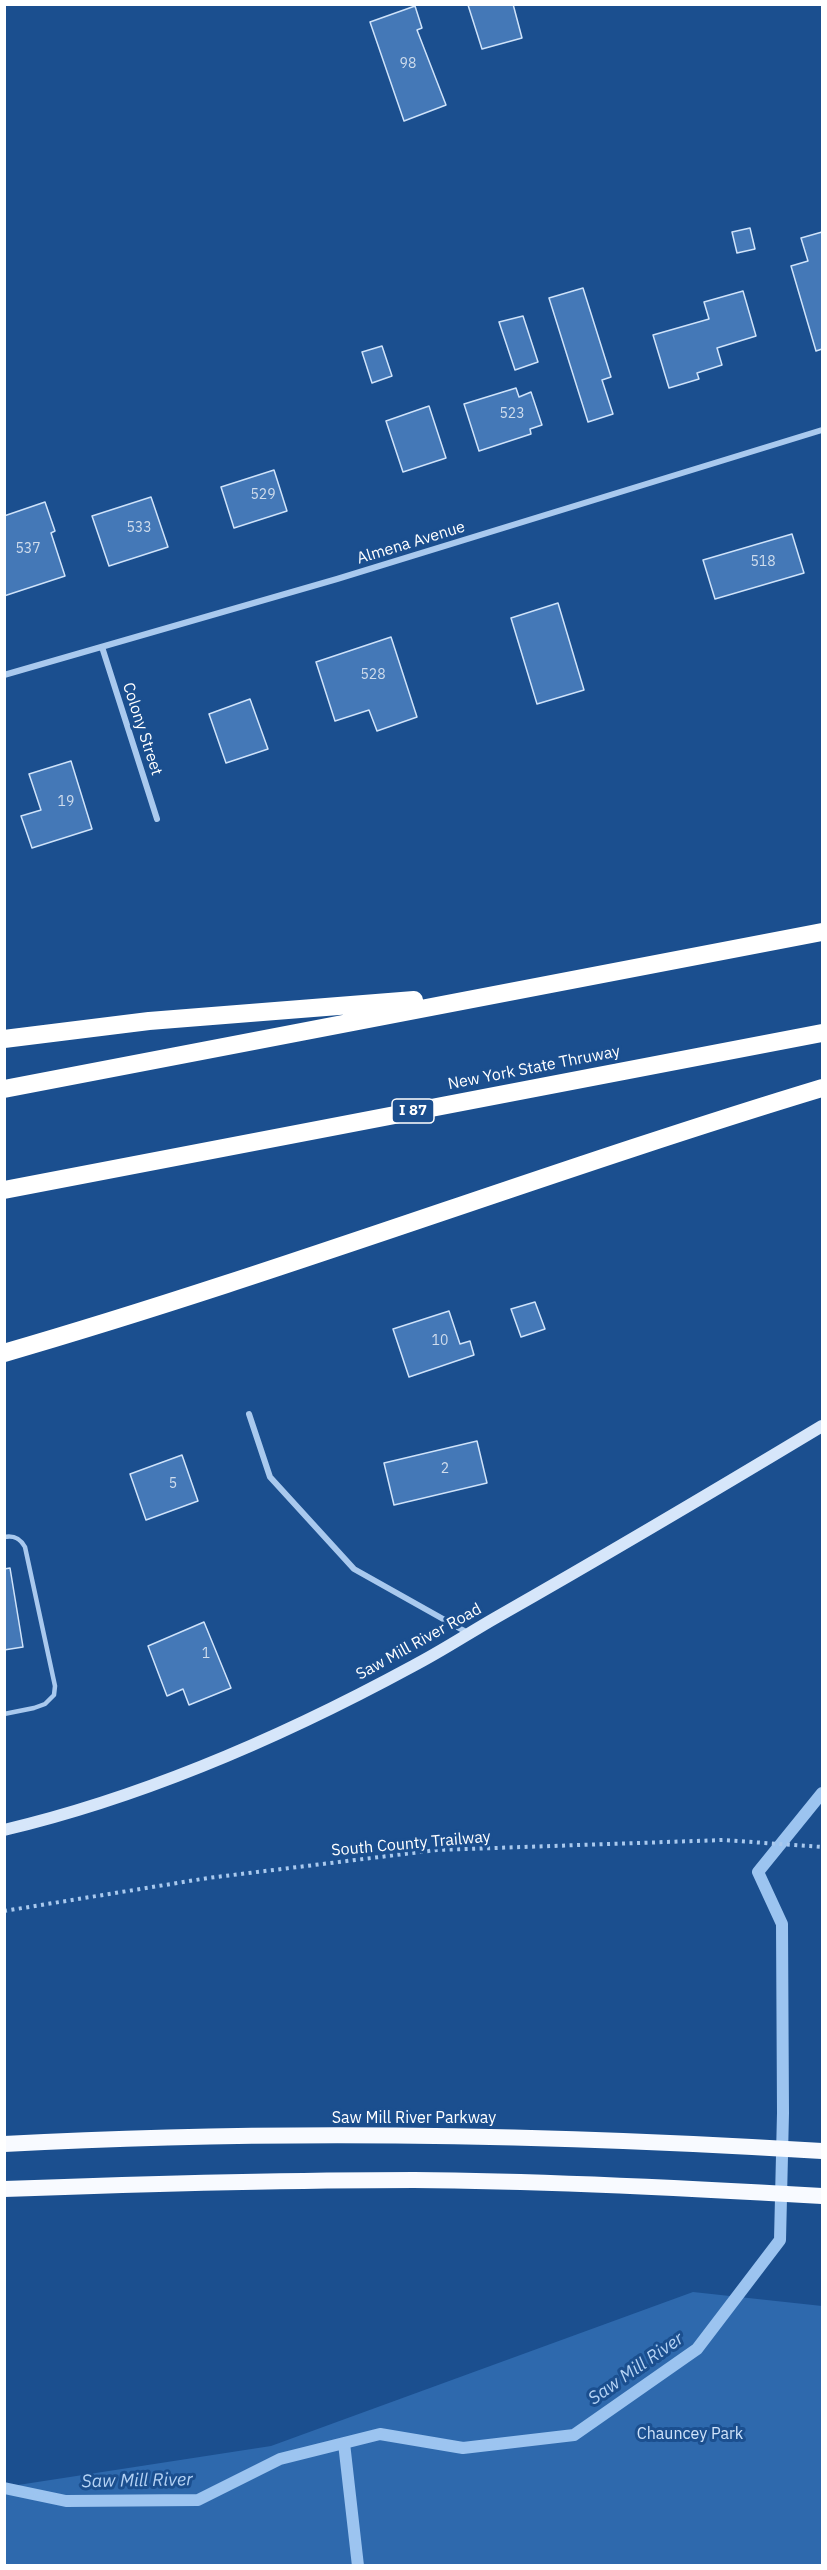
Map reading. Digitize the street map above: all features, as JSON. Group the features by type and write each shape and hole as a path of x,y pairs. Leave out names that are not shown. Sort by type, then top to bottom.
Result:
{"highway":[{"path":"4,1089 822,932"},
{"path":"4,1039 149,1022 508,992"},
{"name":"New York State Thruway","path":"4,1190 822,1033"},
{"path":"4,1353 234,1283 822,1088"},
{"name":"Saw Mill River Parkway","path":"4,2144 339,2135 539,2137 682,2142 822,2151"},
{"path":"4,2189 347,2180 692,2188 822,2196"}],"main road":[{"name":"Saw Mill River Road","path":"4,1830 53,1819 222,1759 347,1701 416,1664 822,1426"}],"street":[{"name":"Almena Avenue","path":"4,675 338,579 822,430"},
{"name":"Colony Street","path":"102,647 157,819"},
{"path":"249,1414 270,1477 354,1569 468,1633"}],"lane":[{"path":"4,1537 11,1536 21,1540 25,1547 55,1686 54,1695 45,1704 4,1714"}],"path":[{"name":"South County Trailway","path":"4,1911 208,1878 437,1850 723,1840 822,1847"}],"green space":[{"name":"Chauncey Park","path":"693,2292 822,2306 822,2565 5,2565 5,2487 271,2446"}],"building":[{"path":"466,4 513,4 522,38 482,49"},
{"path":"415,6 422,28 417,30 446,105 404,121 370,22"},
{"path":"750,228 755,249 737,253 732,232"},
{"path":"822,232 822,349 816,351 791,266 808,261 801,238"},
{"path":"583,288 611,377 602,380 613,414 588,422 549,298"},
{"path":"743,291 756,336 717,348 722,365 697,373 699,379 669,388 653,335 709,319 704,302"},
{"path":"523,316 538,362 515,370 499,322"},
{"path":"382,346 392,376 372,383 362,352"},
{"path":"516,388 519,397 531,392 542,425 530,429 531,434 479,451 464,404"},
{"path":"429,406 446,458 403,472 386,421"},
{"path":"274,470 287,511 234,528 221,487"},
{"path":"151,497 168,547 109,566 92,516"},
{"path":"45,502 55,531 51,533 65,576 4,596 4,516"},
{"path":"792,534 804,573 715,599 703,560"},
{"path":"558,603 584,690 537,704 511,618"},
{"path":"391,637 417,717 377,731 369,710 335,721 316,662"},
{"path":"250,699 268,749 226,763 209,714"},
{"path":"71,761 92,829 32,848 21,816 41,810 29,774"},
{"path":"535,1302 545,1329 521,1337 511,1309"},
{"path":"449,1311 460,1344 470,1341 474,1355 409,1377 393,1329"},
{"path":"477,1441 487,1483 394,1505 384,1463"},
{"path":"182,1455 198,1501 146,1520 130,1474"},
{"path":"10,1568 23,1647 4,1650 4,1569"},
{"path":"204,1622 231,1688 189,1705 183,1689 167,1696 148,1646"}],"waterway":[{"name":"Saw Mill River","path":"4,2488 66,2501 198,2500 280,2459 380,2434 463,2448 574,2435 697,2349 780,2240 783,2113 782,1924 758,1872 822,1793"},
{"path":"344,2443 358,2566"}]}
